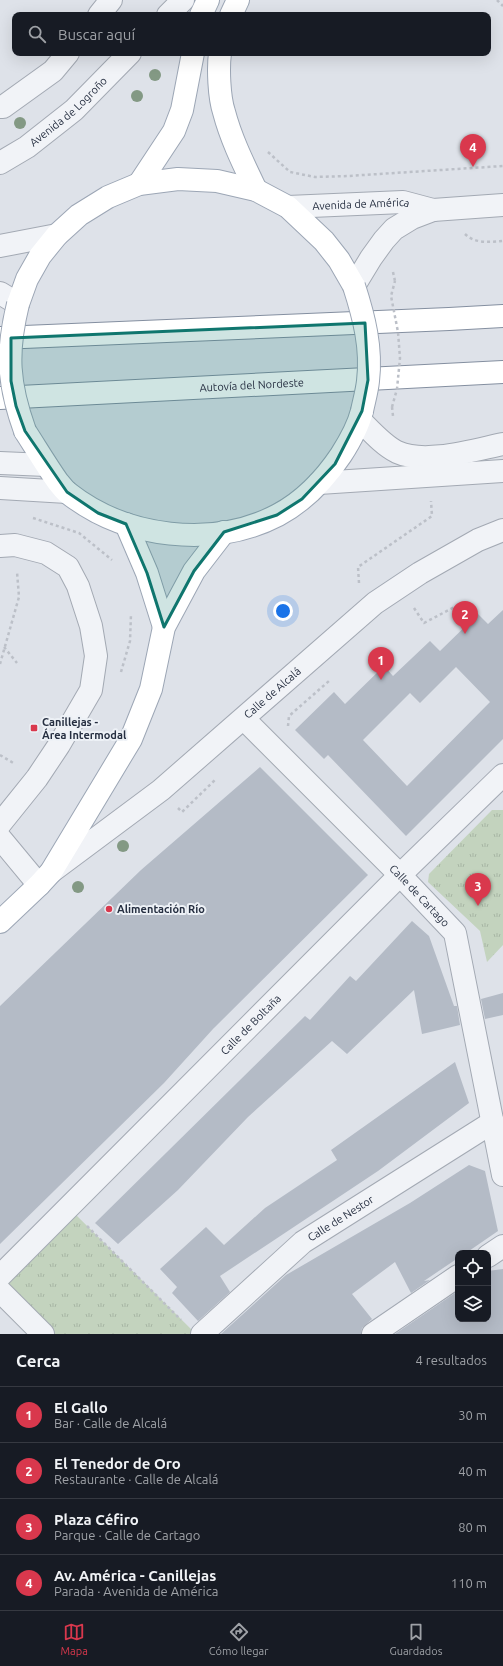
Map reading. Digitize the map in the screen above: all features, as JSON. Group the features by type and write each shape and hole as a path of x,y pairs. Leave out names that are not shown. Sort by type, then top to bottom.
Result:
{"main road":[{"path":"202,12 208,0"},
{"path":"232,12 238,0"},
{"path":"139,184 174,131 182,110 192,56"},
{"path":"220,56 219,65 223,111 256,190"},
{"path":"178,180 217,181 256,190 288,207 324,241 339,260 354,286 364,316 369,348 368,380 361,416 349,443 335,464 319,483 302,499 277,515 251,526 224,532 191,535 158,533 126,524 98,513 67,492 46,465 25,431 16,406 11,381 9,299 27,279 40,256 57,235 79,215 108,197 139,184 178,180"},
{"path":"0,338 503,316"},
{"name":"Autovía del Nordeste","path":"0,398 503,372"},
{"name":"Calle de Alcalá","path":"126,524 147,573 164,627"},
{"name":"Calle de Alcalá","path":"0,922 45,879 131,739 151,690 164,627 194,571 224,532"}],"street":[{"path":"101,12 111,0"},
{"path":"171,12 183,0"},
{"path":"0,107 3,107 53,72 66,56"},
{"name":"Avenida de Logroño","path":"0,163 27,147 74,110 127,56"},
{"name":"Avenida de América","path":"288,207 403,202 433,210"},
{"name":"Avenida de América","path":"354,286 384,240 394,229 412,218 433,210 503,205"},
{"path":"0,246 57,235"},
{"path":"361,416 377,438 398,452 427,458 503,444"},
{"path":"0,463 46,465"},
{"path":"319,483 503,471"},
{"path":"0,488 67,492"},
{"name":"Calle de Alcalá","path":"45,879 161,790 244,719 374,603 420,573 478,540 503,530"},
{"path":"0,546 15,545 46,553 68,566 78,586 91,626 96,656 91,690 59,745 37,778 0,824"},
{"name":"Calle de Cartago","path":"244,719 270,747 400,875 455,933 503,1175"},
{"name":"Calle de Boltaña","path":"0,1276 400,875 503,775"},
{"path":"0,838 45,879"},
{"name":"Calle de Nestor","path":"193,1328 303,1242 493,1122"},
{"path":"491,1254 503,1246"},
{"path":"373,1334 455,1278"},
{"path":"0,1291 44,1334"}],"path":[{"path":"498,0 503,6"},
{"path":"264,146 268,152 290,172 315,177 503,166"},
{"path":"460,230 470,239 486,242 503,241"},
{"path":"393,418 392,407 397,389 400,358 398,332 391,296 395,281"},
{"path":"374,603 358,582 358,567 432,516 429,476"},
{"path":"0,664 19,597 17,569"},
{"path":"413,608 424,623 462,603"},
{"path":"408,612 420,604"},
{"path":"4,647 17,663"},
{"path":"270,747 287,731 289,716 329,680"},
{"path":"68,1207 193,1328"}],"highlighted area":[{"path":"365,323 368,380 362,411 335,464 302,499 277,515 224,532 194,571 164,627 147,573 126,524 98,513 67,492 25,431 16,406 11,381 11,338"}],"green space":[{"path":"492,810 503,810 503,945 487,962 480,931 428,882 429,874"},
{"path":"68,1207 196,1334 43,1334 0,1291"}],"building":[{"path":"503,610 503,739 406,836 328,755 324,759 295,730 334,692 345,704 384,666 393,676 430,641 440,651 478,614 488,624","holes":["456,667 490,702 407,786 363,740 410,693 420,703"]},
{"path":"260,767 368,875 213,1029 164,1083 0,1244 0,1006 141,870"},
{"path":"412,921 429,936 454,1006 457,1006 460,1025 422,1034 414,990 347,1054 332,1041 248,1117 178,1190 118,1244 95,1223 305,1016 310,1020 350,976 356,981"},
{"path":"503,993 503,1015 485,1019 481,999"},
{"path":"455,1062 469,1103 378,1171 220,1276 230,1292 198,1321 172,1293 177,1287 160,1269 206,1227 224,1245 265,1208 337,1160 331,1150"},
{"path":"469,1165 485,1171 498,1231 470,1250 455,1250 455,1260 424,1281 430,1280 411,1293 395,1262 352,1294 372,1319 362,1328 361,1334 221,1334 286,1275 410,1203"},
{"path":"503,1269 503,1334 395,1334 455,1293 455,1322 491,1322 491,1271"}],"place":[{"name":"Av. América - Canillejas","path":"473,167"},
{"name":"El Tenedor de Oro","path":"465,634"},
{"name":"El Gallo","path":"381,680"},
{"name":"Canillejas - Área Intermodal","path":"34,728"},
{"name":"Plaza Céfiro","path":"478,906"},
{"name":"Alimentación Río","path":"109,909"}]}
